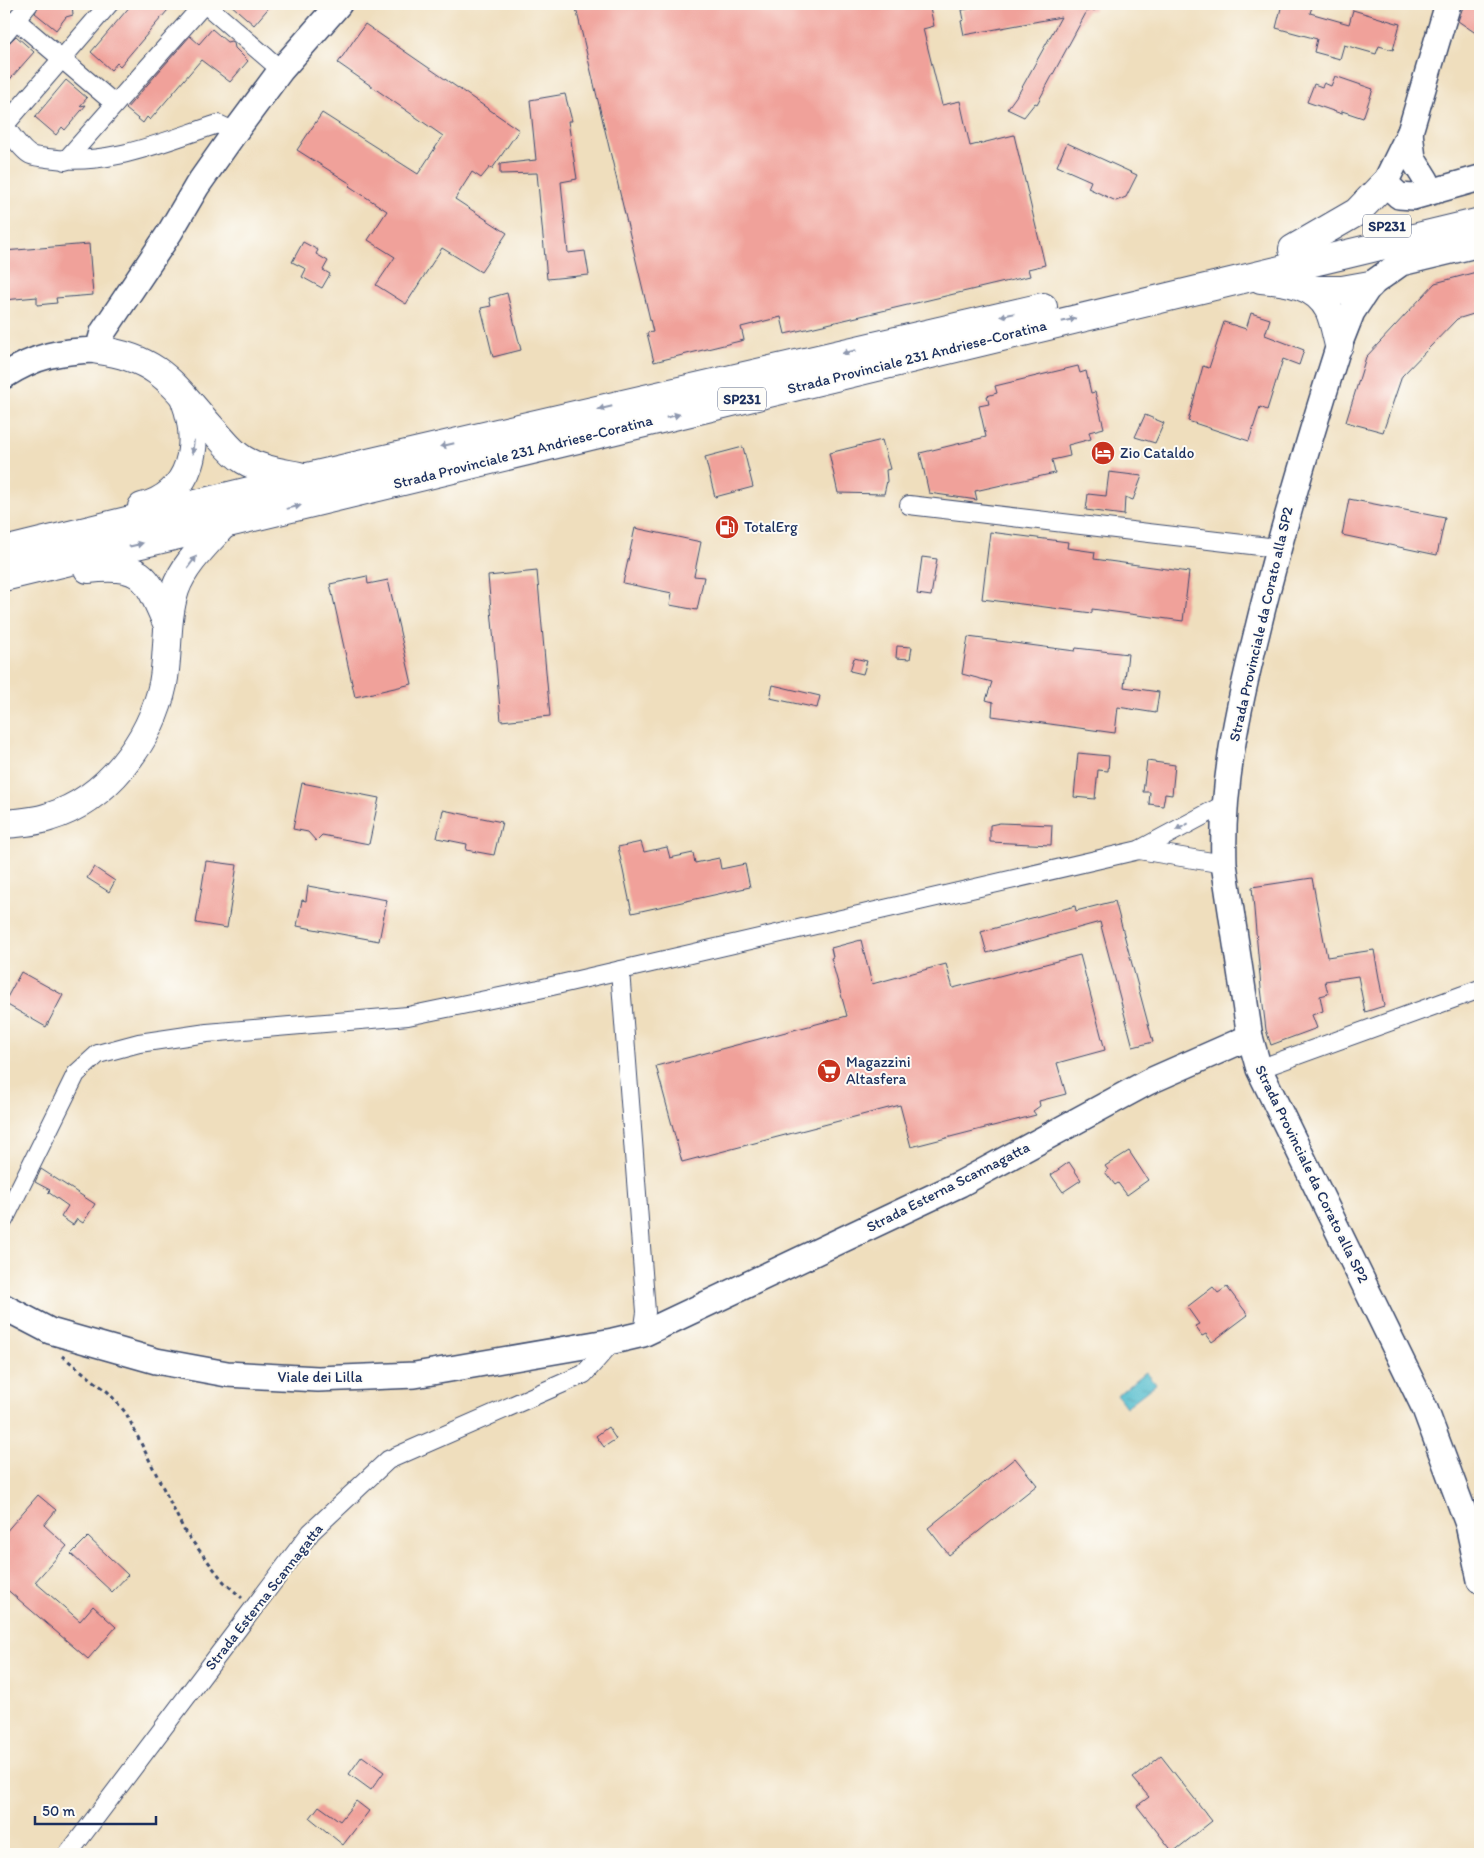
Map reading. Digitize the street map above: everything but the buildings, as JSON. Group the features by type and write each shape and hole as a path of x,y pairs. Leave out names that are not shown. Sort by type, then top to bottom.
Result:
{"highway":[{"path":"1293,249 1357,212 1385,183"},
{"name":"Strada Provinciale 231 Andriese-Coratina","path":"12,549 307,477 1293,249 1476,188"},
{"name":"Strada Provinciale 231 Andriese-Coratina","path":"4,577 1480,222"},
{"path":"1247,277 1288,282 1312,290 1342,290 1370,285"},
{"path":"1312,290 1329,309 1339,345"},
{"path":"98,350 133,357 154,367 172,382 185,400 242,459 262,469 307,477"},
{"path":"12,549 32,536 147,506 168,496 182,480 192,454 194,440 192,420 185,400"},
{"path":"4,824 49,817 88,798 119,770 131,755 150,721 162,686 167,657 167,623 176,588 187,568 225,523"},
{"path":"43,567 56,573 119,567 137,573 152,588 167,623"}],"street":[{"path":"4,34 29,4"},
{"path":"109,4 4,125 29,155 65,161 101,159 150,148 218,124 235,132"},
{"path":"65,161 204,4 281,70"},
{"path":"4,376 22,364 60,352 98,350 103,332 170,232 197,186 281,70 339,4"},
{"path":"1385,183 1410,132 1445,8"},
{"path":"16,20 115,104"},
{"path":"1410,132 1413,159 1426,180"},
{"path":"1385,183 1426,180 1476,188"},
{"path":"1385,183 1399,196 1413,197 1476,188"},
{"path":"1370,285 1401,263 1480,244"},
{"name":"Strada Provinciale da Corato alla SP2","path":"1370,285 1352,312 1339,345 1277,548 1235,722 1225,804 1224,864 1250,1037 1259,1069 1424,1409 1468,1524 1480,1580"},
{"path":"909,505 1277,548"},
{"path":"4,1220 76,1074 98,1054 139,1043 208,1033 408,1016 620,970 1140,850 1225,804"},
{"path":"1140,850 1224,864"},
{"path":"620,970 646,1312 644,1334"},
{"path":"1259,1069 1480,989"},
{"name":"Strada Esterna Scannagatta","path":"644,1334 960,1184 1148,1082 1250,1037"},
{"name":"Viale dei Lilla","path":"4,1307 50,1331 156,1361 227,1374 318,1379 416,1375 644,1334"},
{"name":"Strada Esterna Scannagatta","path":"68,1854 311,1532 388,1460 584,1374 613,1341"}],"path":[{"path":"50,1331 62,1356 108,1392 126,1413 185,1532 224,1582 253,1609"}],"water":[{"path":"1146,1372 1156,1384 1126,1407 1117,1395"}],"place":[{"name":"Zio Cataldo","path":"1103,453"},
{"name":"TotalErg","path":"727,527"},
{"name":"Magazzini Altasfera","path":"829,1071"}]}
